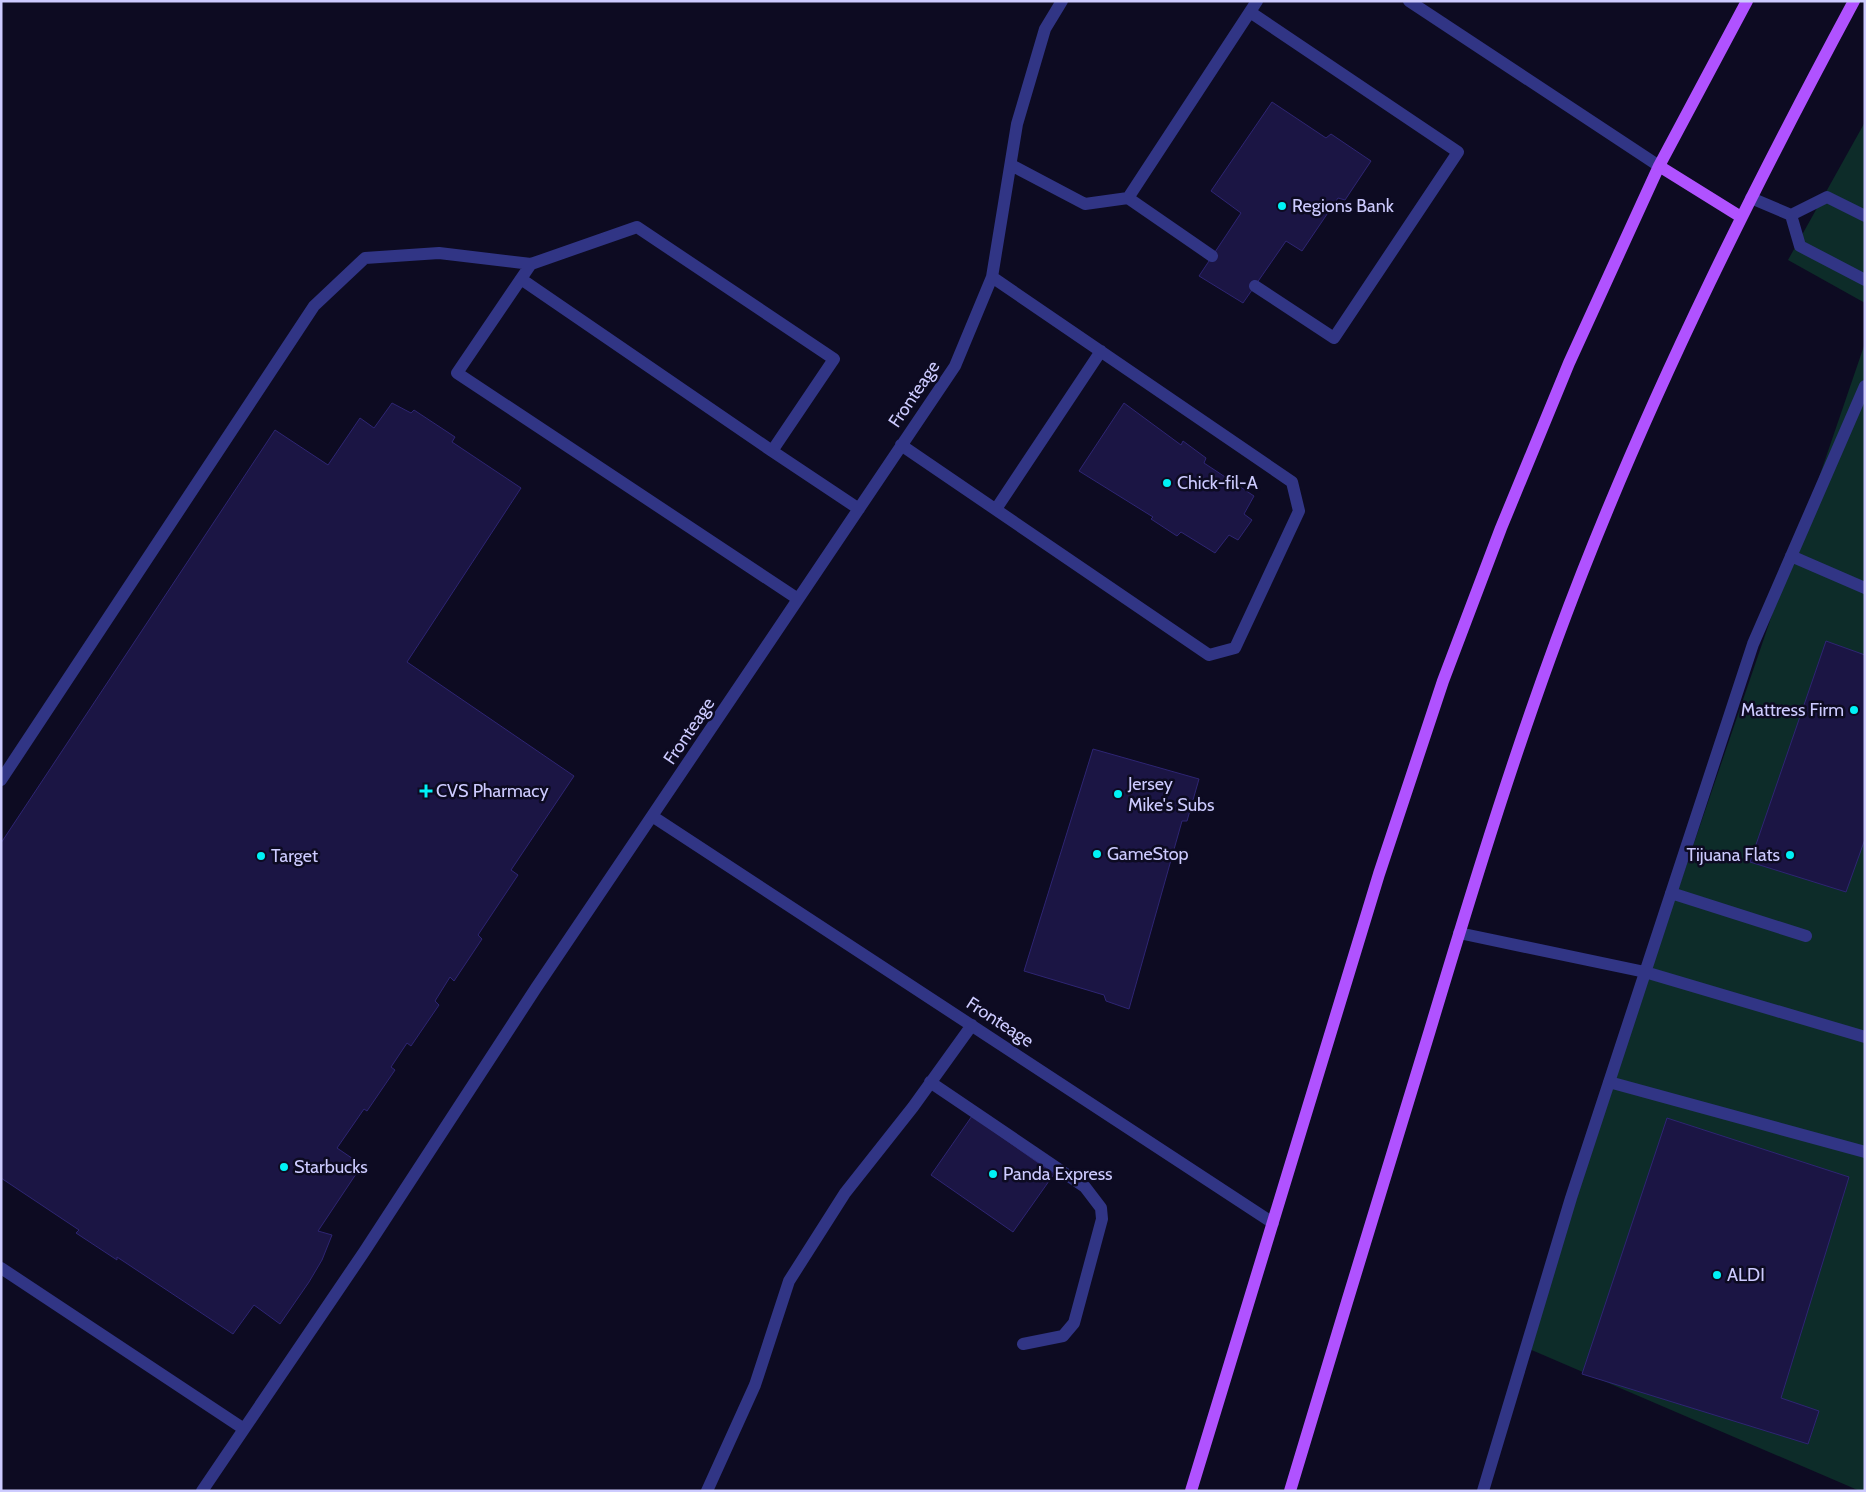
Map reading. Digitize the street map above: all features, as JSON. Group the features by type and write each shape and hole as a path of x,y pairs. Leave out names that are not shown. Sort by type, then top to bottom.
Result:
{"main road":[{"path":"1191,1491 1379,874 1444,681 1501,528 1569,363 1659,166 1747,1"},
{"path":"1290,1491 1459,933 1528,722 1582,573 1652,408 1741,217 1854,1"},
{"path":"1659,166 1741,217"}],"lane":[{"name":"Fronteage","path":"1062,1 1045,29 1017,124 992,277 955,366 652,816 1273,1223"},
{"path":"1409,1 1659,166"},
{"path":"1128,198 1253,6 1458,152 1334,338 1255,286"},
{"path":"1011,165 1085,204 1128,198 1212,256"},
{"path":"1790,215 1827,197 1865,216"},
{"path":"1751,198 1790,215 1800,246 1865,280"},
{"path":"1,780 314,306 365,258 440,253 531,264 637,227 834,359 772,452"},
{"path":"531,264 457,373 798,599"},
{"path":"901,445 1209,655 1235,648 1299,511 1292,482 992,277"},
{"path":"521,279 772,452 859,509"},
{"path":"996,509 1101,351"},
{"path":"1483,1491 1571,1198 1753,644 1865,386"},
{"path":"1791,556 1865,588"},
{"path":"202,1491 364,1252 536,988 652,816"},
{"path":"1671,893 1806,936"},
{"path":"1459,933 1645,972 1865,1037"},
{"path":"707,1491 755,1385 789,1281 845,1193 913,1107 972,1024"},
{"path":"930,1082 1085,1187 1101,1208 1102,1219 1074,1324 1063,1336 1023,1344"},
{"path":"1609,1082 1865,1152"},
{"path":"1,1268 244,1429"}],"green space":[{"path":"1865,122 1865,303 1788,260"},
{"path":"1865,343 1865,1491 1860,1491 1522,1346"}],"building":[{"name":"Regions Bank","path":"1272,102 1326,138 1331,134 1371,161 1345,200 1338,198 1302,251 1286,241 1243,303 1199,276 1241,213 1211,191"},
{"name":"Target","path":"392,403 411,413 414,410 455,437 452,442 521,488 407,662 574,776 511,870 518,875 478,935 482,939 454,981 450,977 435,1001 439,1005 411,1046 407,1043 391,1067 395,1070 367,1111 364,1109 337,1148 362,1165 318,1231 332,1235 322,1260 309,1282 280,1324 254,1305 233,1334 117,1257 117,1260 76,1233 79,1230 1,1178 1,843 275,430 328,465 360,418 374,428"},
{"name":"Chick-fil-A","path":"1124,403 1181,445 1183,441 1206,458 1204,463 1254,496 1244,514 1252,520 1238,540 1229,535 1215,553 1181,532 1177,536 1151,519 1153,517 1079,471"},
{"path":"1826,641 1865,655 1865,839 1846,892 1750,862"},
{"path":"1093,749 1199,779 1187,821 1182,821 1129,1009 1106,1001 1104,995 1024,971"},
{"name":"Panda Express","path":"972,1116 1054,1174 1013,1232 931,1175"},
{"name":"ALDI","path":"1667,1118 1849,1177 1781,1398 1819,1411 1808,1444 1582,1374"}],"place":[{"name":"Regions Bank","path":"1282,206"},
{"name":"Chick-fil-A","path":"1167,483"},
{"name":"Mattress Firm","path":"1854,710"},
{"name":"CVS Pharmacy","path":"426,791"},
{"name":"Jersey Mike's Subs","path":"1118,794"},
{"name":"GameStop","path":"1097,854"},
{"name":"Tijuana Flats","path":"1790,855"},
{"name":"Target","path":"261,856"},
{"name":"Starbucks","path":"284,1167"},
{"name":"Panda Express","path":"993,1174"},
{"name":"ALDI","path":"1717,1275"}]}
